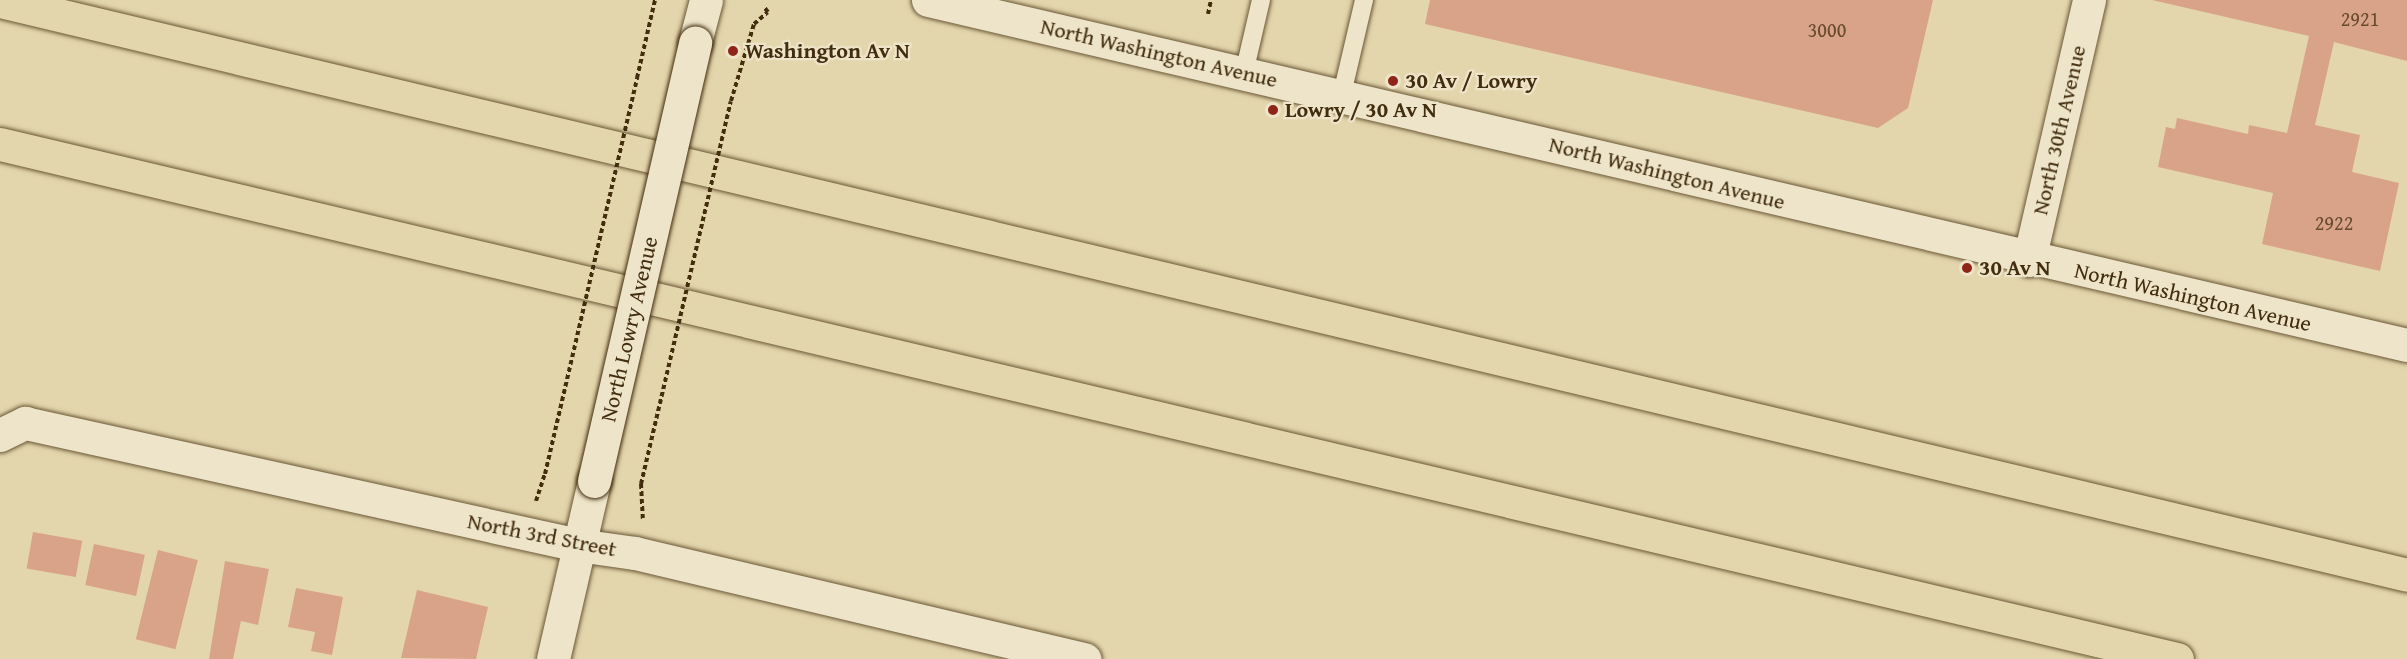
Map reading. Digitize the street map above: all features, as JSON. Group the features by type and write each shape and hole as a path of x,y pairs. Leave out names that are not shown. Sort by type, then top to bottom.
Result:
{"highway":[{"path":"0,1 2407,575"},
{"path":"0,144 2177,659"}],"street":[{"name":"North Lowry Avenue","path":"553,659 706,0"},
{"name":"North Washington Avenue","path":"927,0 1342,94 2029,260 2407,345"},
{"name":"North 30th Avenue","path":"2029,260 2089,0"},
{"name":"North 3rd Street","path":"0,435 26,423 578,545 635,553 1085,659"}],"lane":[{"path":"1244,73 1261,0"},
{"path":"1342,94 1364,0"}],"path":[{"path":"538,504 534,497 545,474 655,0"},
{"path":"1208,14 1212,0"},
{"path":"643,519 641,483 731,101 754,24 768,12 764,7"}],"building":[{"path":"1430,0 1933,0 1908,108 1878,128 1425,24"},
{"path":"2152,0 2407,0 2407,61 2334,42 2315,125 2360,135 2352,172 2399,183 2380,271 2262,244 2273,193 2158,167 2166,127 2175,129 2177,118 2248,134 2249,125 2287,133 2309,36"},
{"path":"33,532 82,541 76,577 27,568"},
{"path":"94,544 145,555 136,596 85,585"},
{"path":"158,550 198,560 176,649 136,639"},
{"path":"225,561 269,569 258,625 241,621 233,659 209,659"},
{"path":"296,588 343,597 332,655 311,651 315,632 288,627"},
{"path":"417,590 488,607 476,659 401,658"}],"place":[{"name":"Washington Av N","path":"733,51"},
{"name":"30 Av / Lowry","path":"1393,81"},
{"name":"Lowry / 30 Av N","path":"1273,110"},
{"name":"30 Av N","path":"1967,268"}]}
